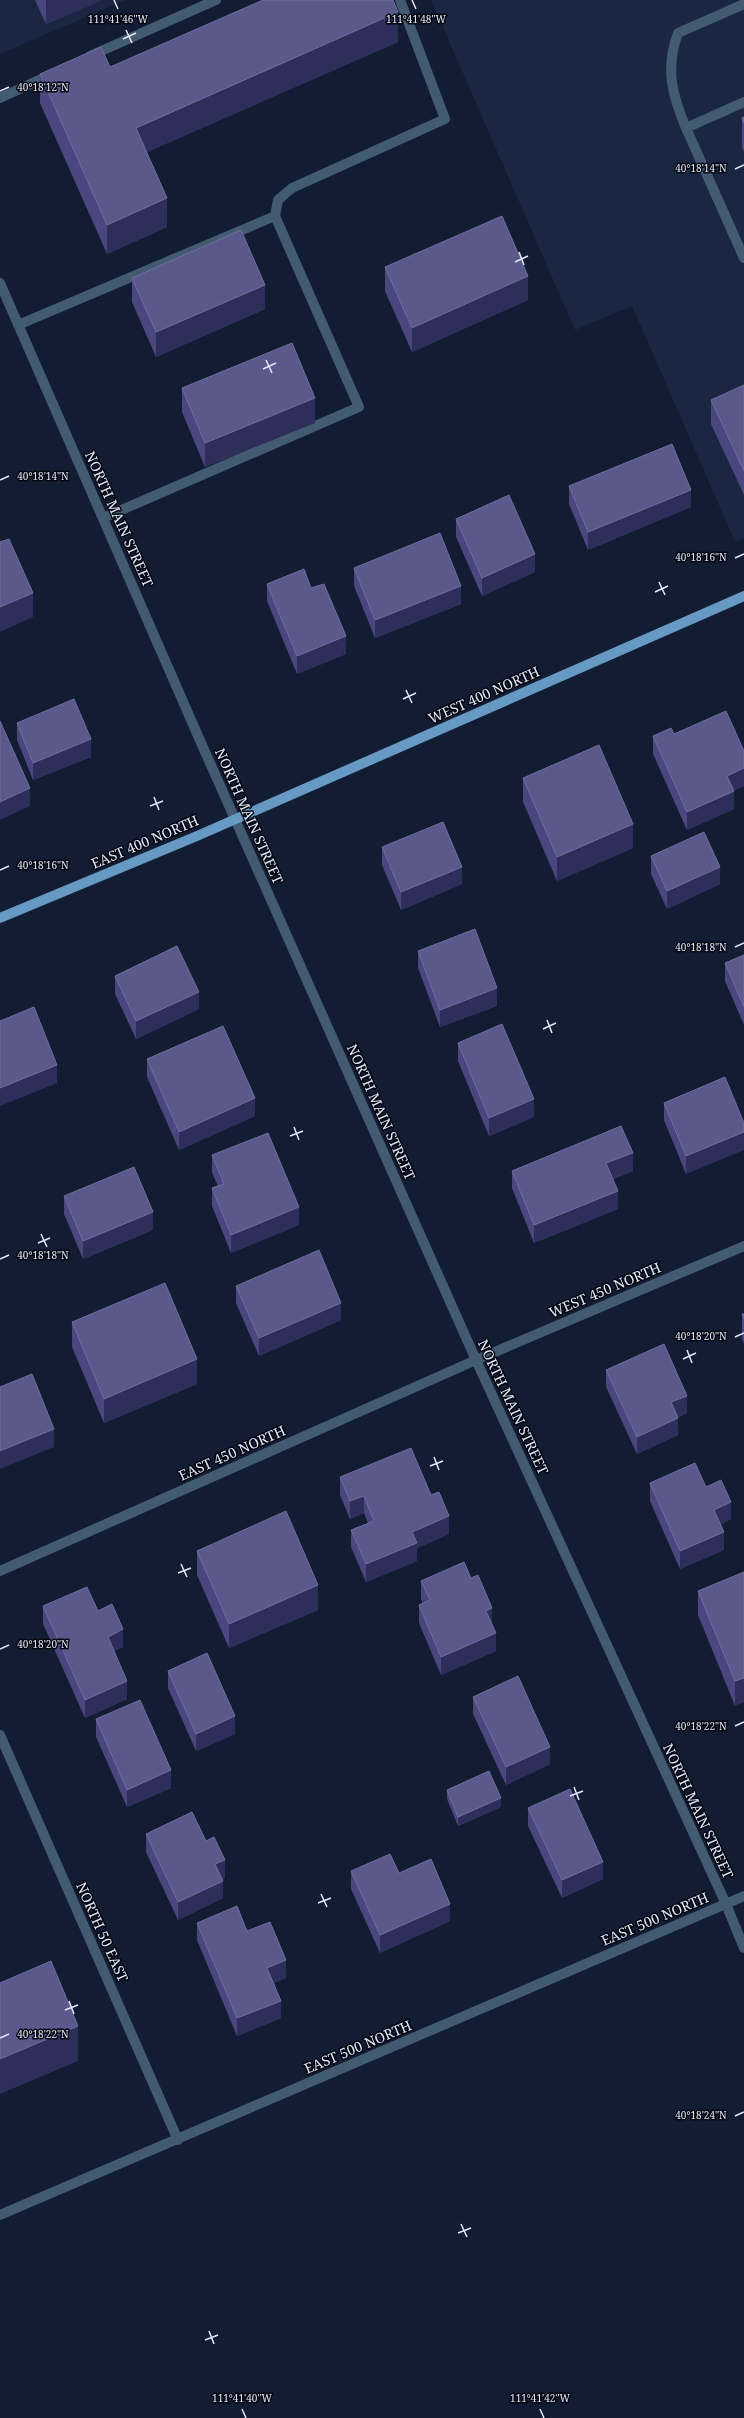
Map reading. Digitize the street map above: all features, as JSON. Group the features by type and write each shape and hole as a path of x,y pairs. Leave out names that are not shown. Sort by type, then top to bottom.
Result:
{"main road":[{"name":"WEST 400 NORTH","path":"235,819 744,596"},
{"name":"EAST 400 NORTH","path":"0,918 235,819"}],"street":[{"path":"79,61 216,0"},
{"path":"103,518 359,407 275,216 278,200 292,188 445,119 400,0"},
{"path":"744,4 678,33 672,50 671,72 673,95 686,128 744,258"},
{"path":"0,98 64,68"},
{"path":"686,128 744,102"},
{"path":"18,325 275,216"},
{"name":"NORTH MAIN STREET","path":"0,283 2,296 18,325 235,819 476,1360 726,1904 744,1948"},
{"name":"WEST 450 NORTH","path":"476,1360 744,1246"},
{"name":"EAST 450 NORTH","path":"0,1571 476,1360"},
{"name":"NORTH 50 EAST","path":"0,1735 178,2140"},
{"name":"EAST 500 NORTH","path":"0,2215 178,2140 744,1896"}],"shaded area":[{"path":"0,0 126,0 0,54"},
{"path":"431,0 744,0 744,538 735,542 632,306 575,330"}],"building":[{"path":"263,0 393,0 398,12 136,128 167,198 107,225 40,74 101,47 110,67"},
{"path":"502,216 528,276 412,328 385,267"},
{"path":"241,230 265,285 156,332 132,278"},
{"path":"292,343 315,398 205,443 182,388"},
{"path":"744,385 744,471 711,400"},
{"path":"672,444 691,490 588,532 569,486"},
{"path":"509,495 535,554 482,578 456,519"},
{"path":"440,533 461,586 375,620 354,568"},
{"path":"9,539 33,593 0,607 0,542"},
{"path":"304,569 311,588 324,584 346,636 297,656 267,584"},
{"path":"74,699 91,739 33,763 17,723"},
{"path":"726,711 744,751 744,768 727,776 734,791 687,812 653,736 671,728 674,734"},
{"path":"0,721 30,788 0,802"},
{"path":"599,745 633,824 557,857 523,778"},
{"path":"443,822 462,867 401,892 382,847"},
{"path":"704,832 720,867 667,891 651,856"},
{"path":"475,929 497,988 440,1010 418,951"},
{"path":"177,946 199,992 136,1021 115,976"},
{"path":"744,955 744,1007 725,963"},
{"path":"34,1007 57,1065 0,1088 0,1021"},
{"path":"502,1024 534,1099 489,1118 458,1043"},
{"path":"223,1026 255,1098 179,1132 147,1059"},
{"path":"725,1077 744,1123 744,1132 686,1156 664,1103"},
{"path":"621,1126 633,1153 606,1163 618,1191 534,1225 512,1171"},
{"path":"268,1133 299,1207 231,1235 212,1188 224,1184 212,1155"},
{"path":"134,1167 153,1212 83,1241 64,1196"},
{"path":"319,1250 341,1303 259,1338 236,1286"},
{"path":"165,1283 197,1359 104,1399 72,1322"},
{"path":"664,1344 687,1396 671,1402 678,1418 637,1437 606,1370"},
{"path":"32,1374 54,1429 0,1451 0,1387"},
{"path":"411,1448 431,1495 439,1492 449,1516 412,1532 417,1543 366,1564 351,1530 374,1521 364,1496 350,1501 340,1477"},
{"path":"695,1463 706,1487 721,1480 731,1502 714,1510 724,1532 680,1551 650,1483"},
{"path":"286,1511 318,1585 229,1624 197,1551"},
{"path":"464,1562 471,1578 478,1575 492,1608 486,1611 496,1633 441,1657 419,1605 430,1600 421,1581"},
{"path":"744,1572 744,1678 735,1681 698,1591"},
{"path":"87,1587 98,1611 112,1604 123,1629 108,1637 127,1681 85,1700 43,1606"},
{"path":"207,1653 235,1716 196,1734 168,1671"},
{"path":"518,1676 550,1747 506,1767 473,1697"},
{"path":"140,1700 171,1770 127,1790 96,1719"},
{"path":"489,1771 501,1798 458,1817 447,1790"},
{"path":"570,1789 603,1862 562,1880 528,1808"},
{"path":"192,1812 206,1841 214,1837 225,1860 215,1864 223,1881 178,1902 146,1834"},
{"path":"390,1854 399,1873 431,1859 450,1904 380,1935 351,1871"},
{"path":"237,1906 247,1931 270,1922 286,1960 267,1968 281,2001 237,2018 197,1923"},
{"path":"51,1961 78,2026 0,2059 0,1983"}]}
